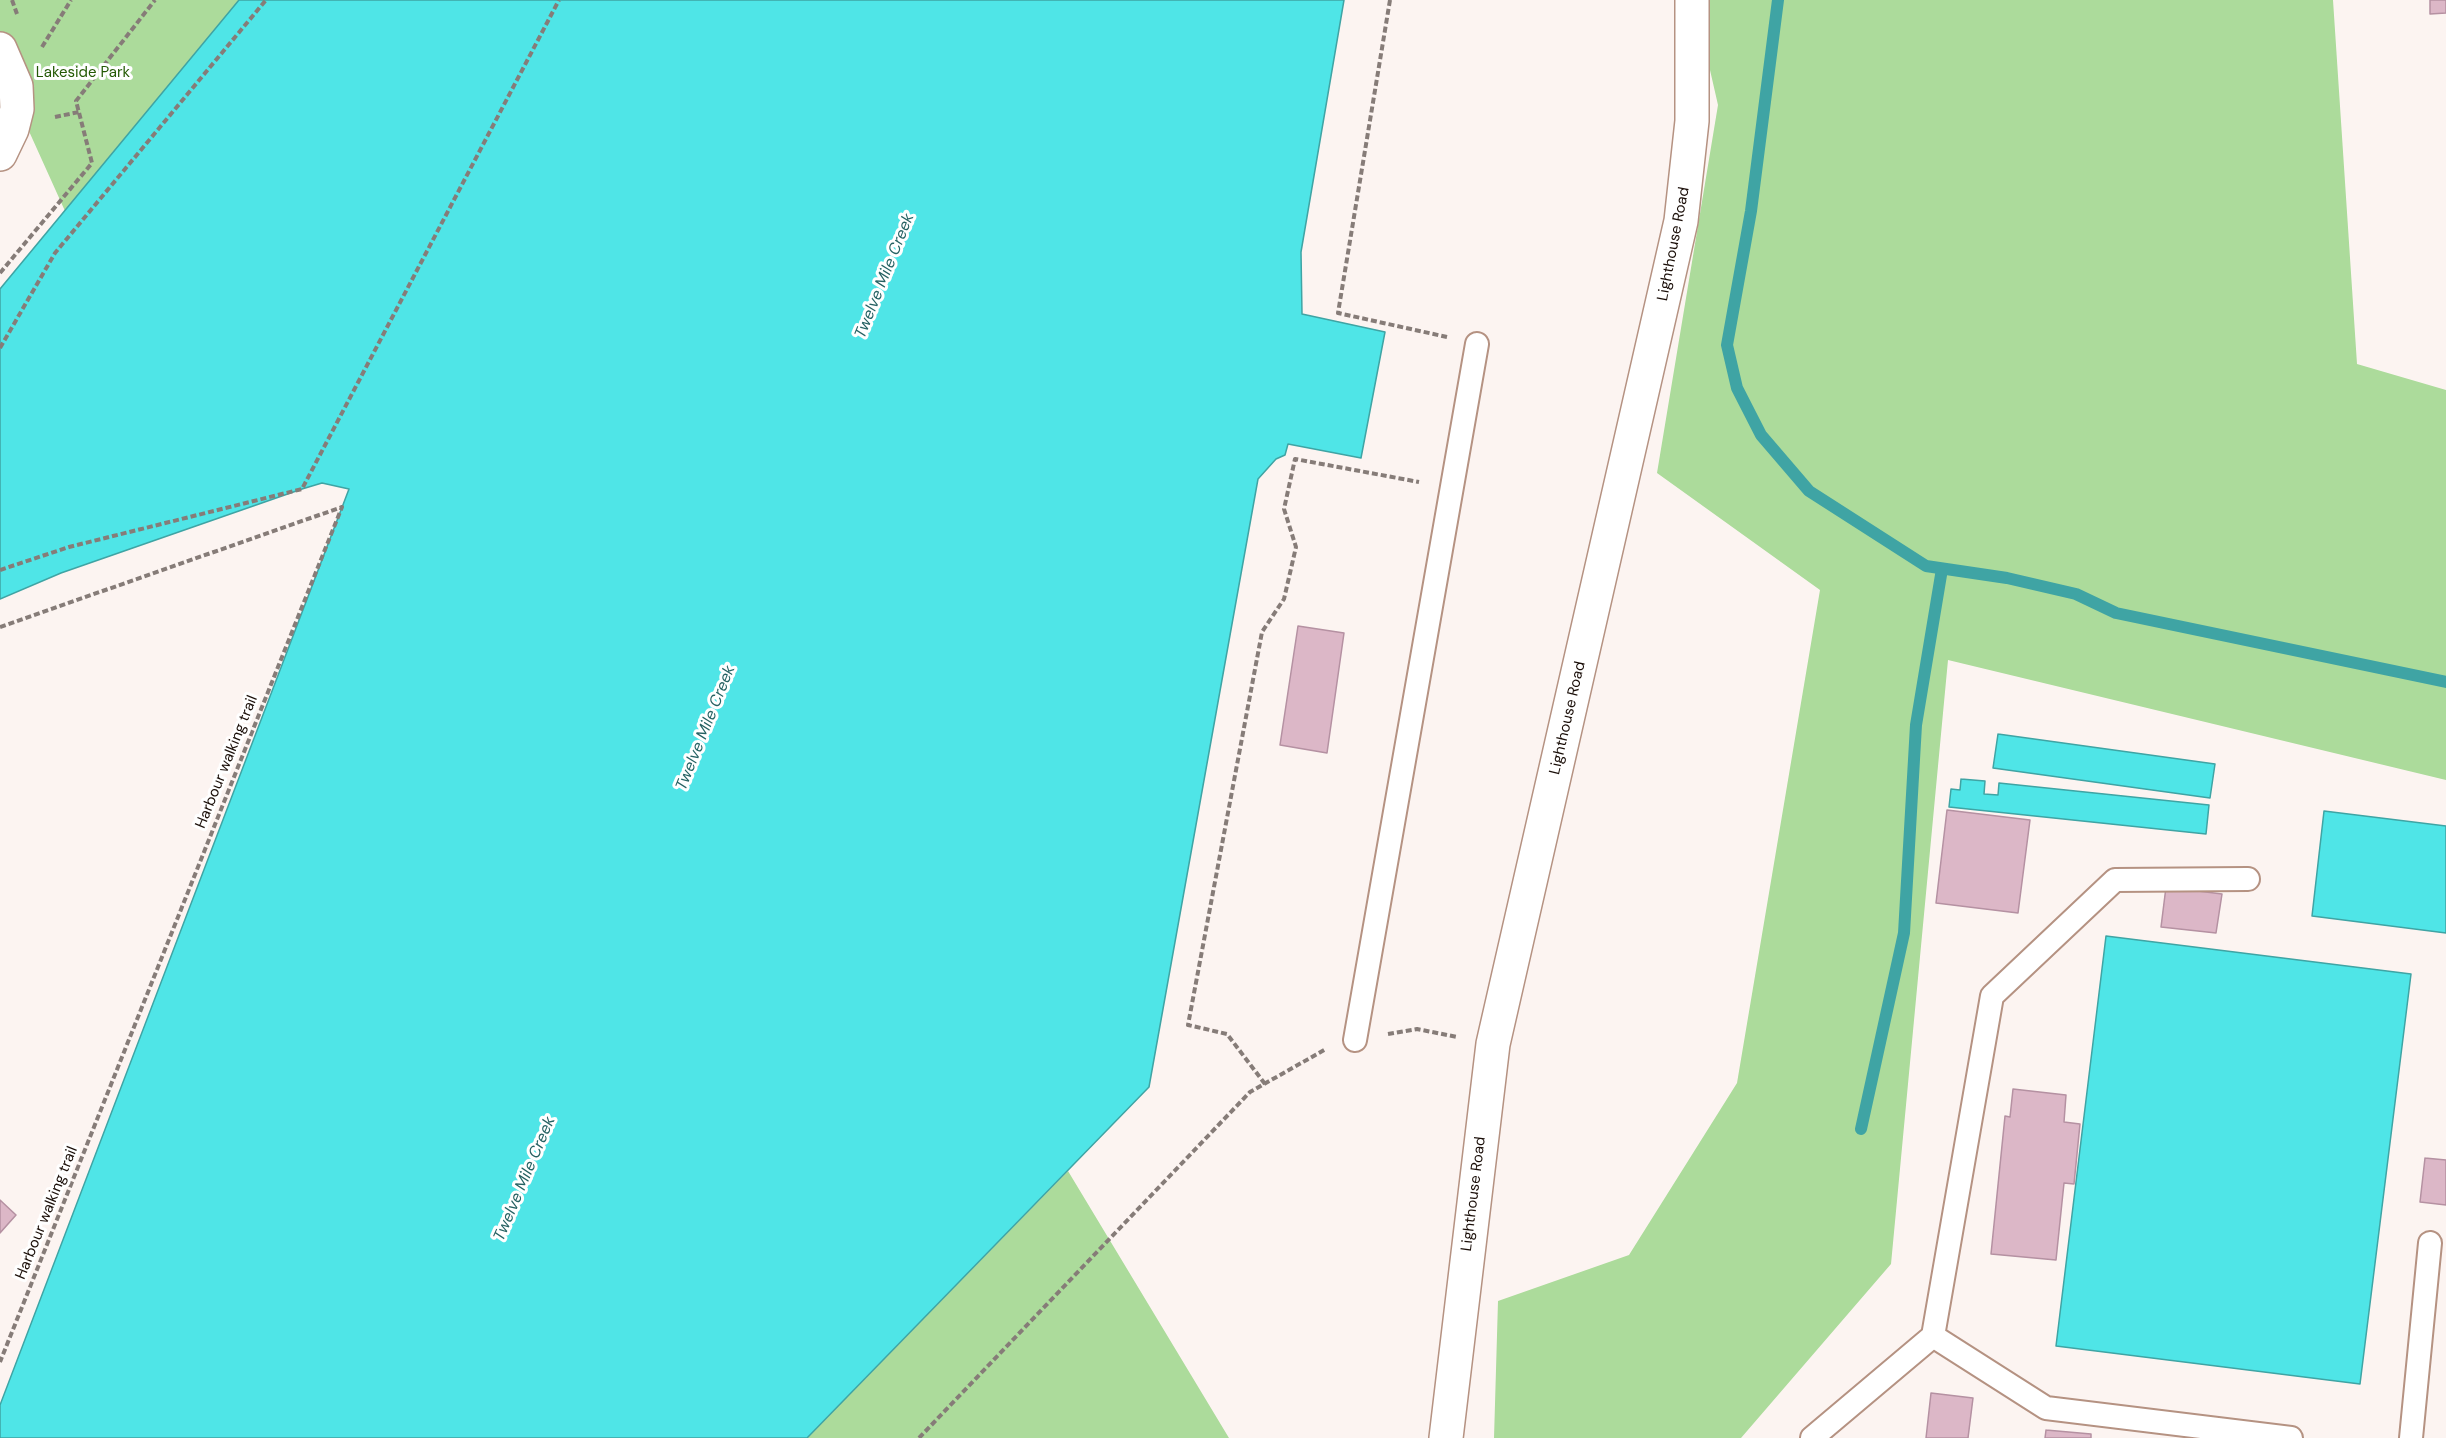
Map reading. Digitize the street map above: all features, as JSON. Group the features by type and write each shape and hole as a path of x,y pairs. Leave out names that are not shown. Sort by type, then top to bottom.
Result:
{"street":[{"name":"Lighthouse Road","path":"1446,1438 1493,1044 1681,220 1692,121 1692,0"},
{"path":"0,49 16,86 16,110 12,129 0,154"}],"lane":[{"path":"1355,1040 1477,344"},
{"path":"1812,1438 1933,1336 1992,996 2115,880 2248,879"},
{"path":"2412,1438 2430,1243"},
{"path":"1933,1336 2046,1408 2256,1436 2292,1438"}],"path":[{"path":"0,273 92,163 76,101 154,0"},
{"path":"0,348 55,254 266,0"},
{"path":"0,570 69,547 302,489 559,0"},
{"path":"1390,0 1338,313 1477,344"},
{"path":"1265,1084 1227,1034 1188,1025 1262,632 1284,599 1296,547 1284,509 1295,459 1451,488"},
{"name":"Harbour walking trail","path":"0,627 342,507 0,1362"},
{"path":"919,1438 1250,1092 1336,1043 1417,1029 1493,1044"}],"green space":[{"name":"Lakeside Park","path":"0,0 239,0 65,211 0,67"},
{"path":"1694,0 2333,0 2357,364 2446,390 2446,780 1948,660 1891,1264 1741,1438 1494,1438 1498,1301 1629,1255 1737,1083 1820,590 1657,473 1718,105"},
{"path":"1068,1171 1229,1438 807,1438"}],"water":[{"name":"Twelve Mile Creek","path":"239,0 1344,0 1301,252 1302,314 1385,332 1361,458 1288,444 1285,455 1276,459 1258,479 1149,1087 807,1438 0,1438 0,1405 349,489 322,483 302,489 61,573 0,599 0,289"},
{"path":"1998,734 2215,764 2210,798 1993,768"},
{"path":"1961,779 1985,781 1984,794 1998,795 1999,783 2209,805 2206,834 1949,807 1951,789 1960,790"},
{"path":"2324,811 2446,826 2446,933 2312,916"},
{"path":"2106,936 2411,974 2360,1384 2056,1346"}],"building":[{"path":"2430,0 2446,0 2446,13 2430,14"},
{"path":"1298,626 1344,633 1327,753 1280,745"},
{"path":"1947,810 2030,820 2018,913 1936,903"},
{"path":"2166,887 2222,894 2216,933 2161,927"},
{"path":"2013,1089 2066,1095 2064,1122 2080,1124 2074,1184 2064,1183 2056,1260 1991,1254 2005,1116 2010,1117"},
{"path":"2425,1158 2446,1160 2446,1205 2420,1202"},
{"path":"0,1200 16,1215 0,1233"},
{"path":"1931,1393 1973,1398 1968,1438 1926,1438"},
{"path":"2046,1430 2091,1434 2091,1438 2045,1438"}],"waterway":[{"path":"1778,0 1751,211 1727,345 1737,388 1761,435 1809,491 1926,566 2007,578 2076,594 2116,613 2446,682"},
{"path":"1861,1129 1904,933 1916,725 1942,569"}]}
